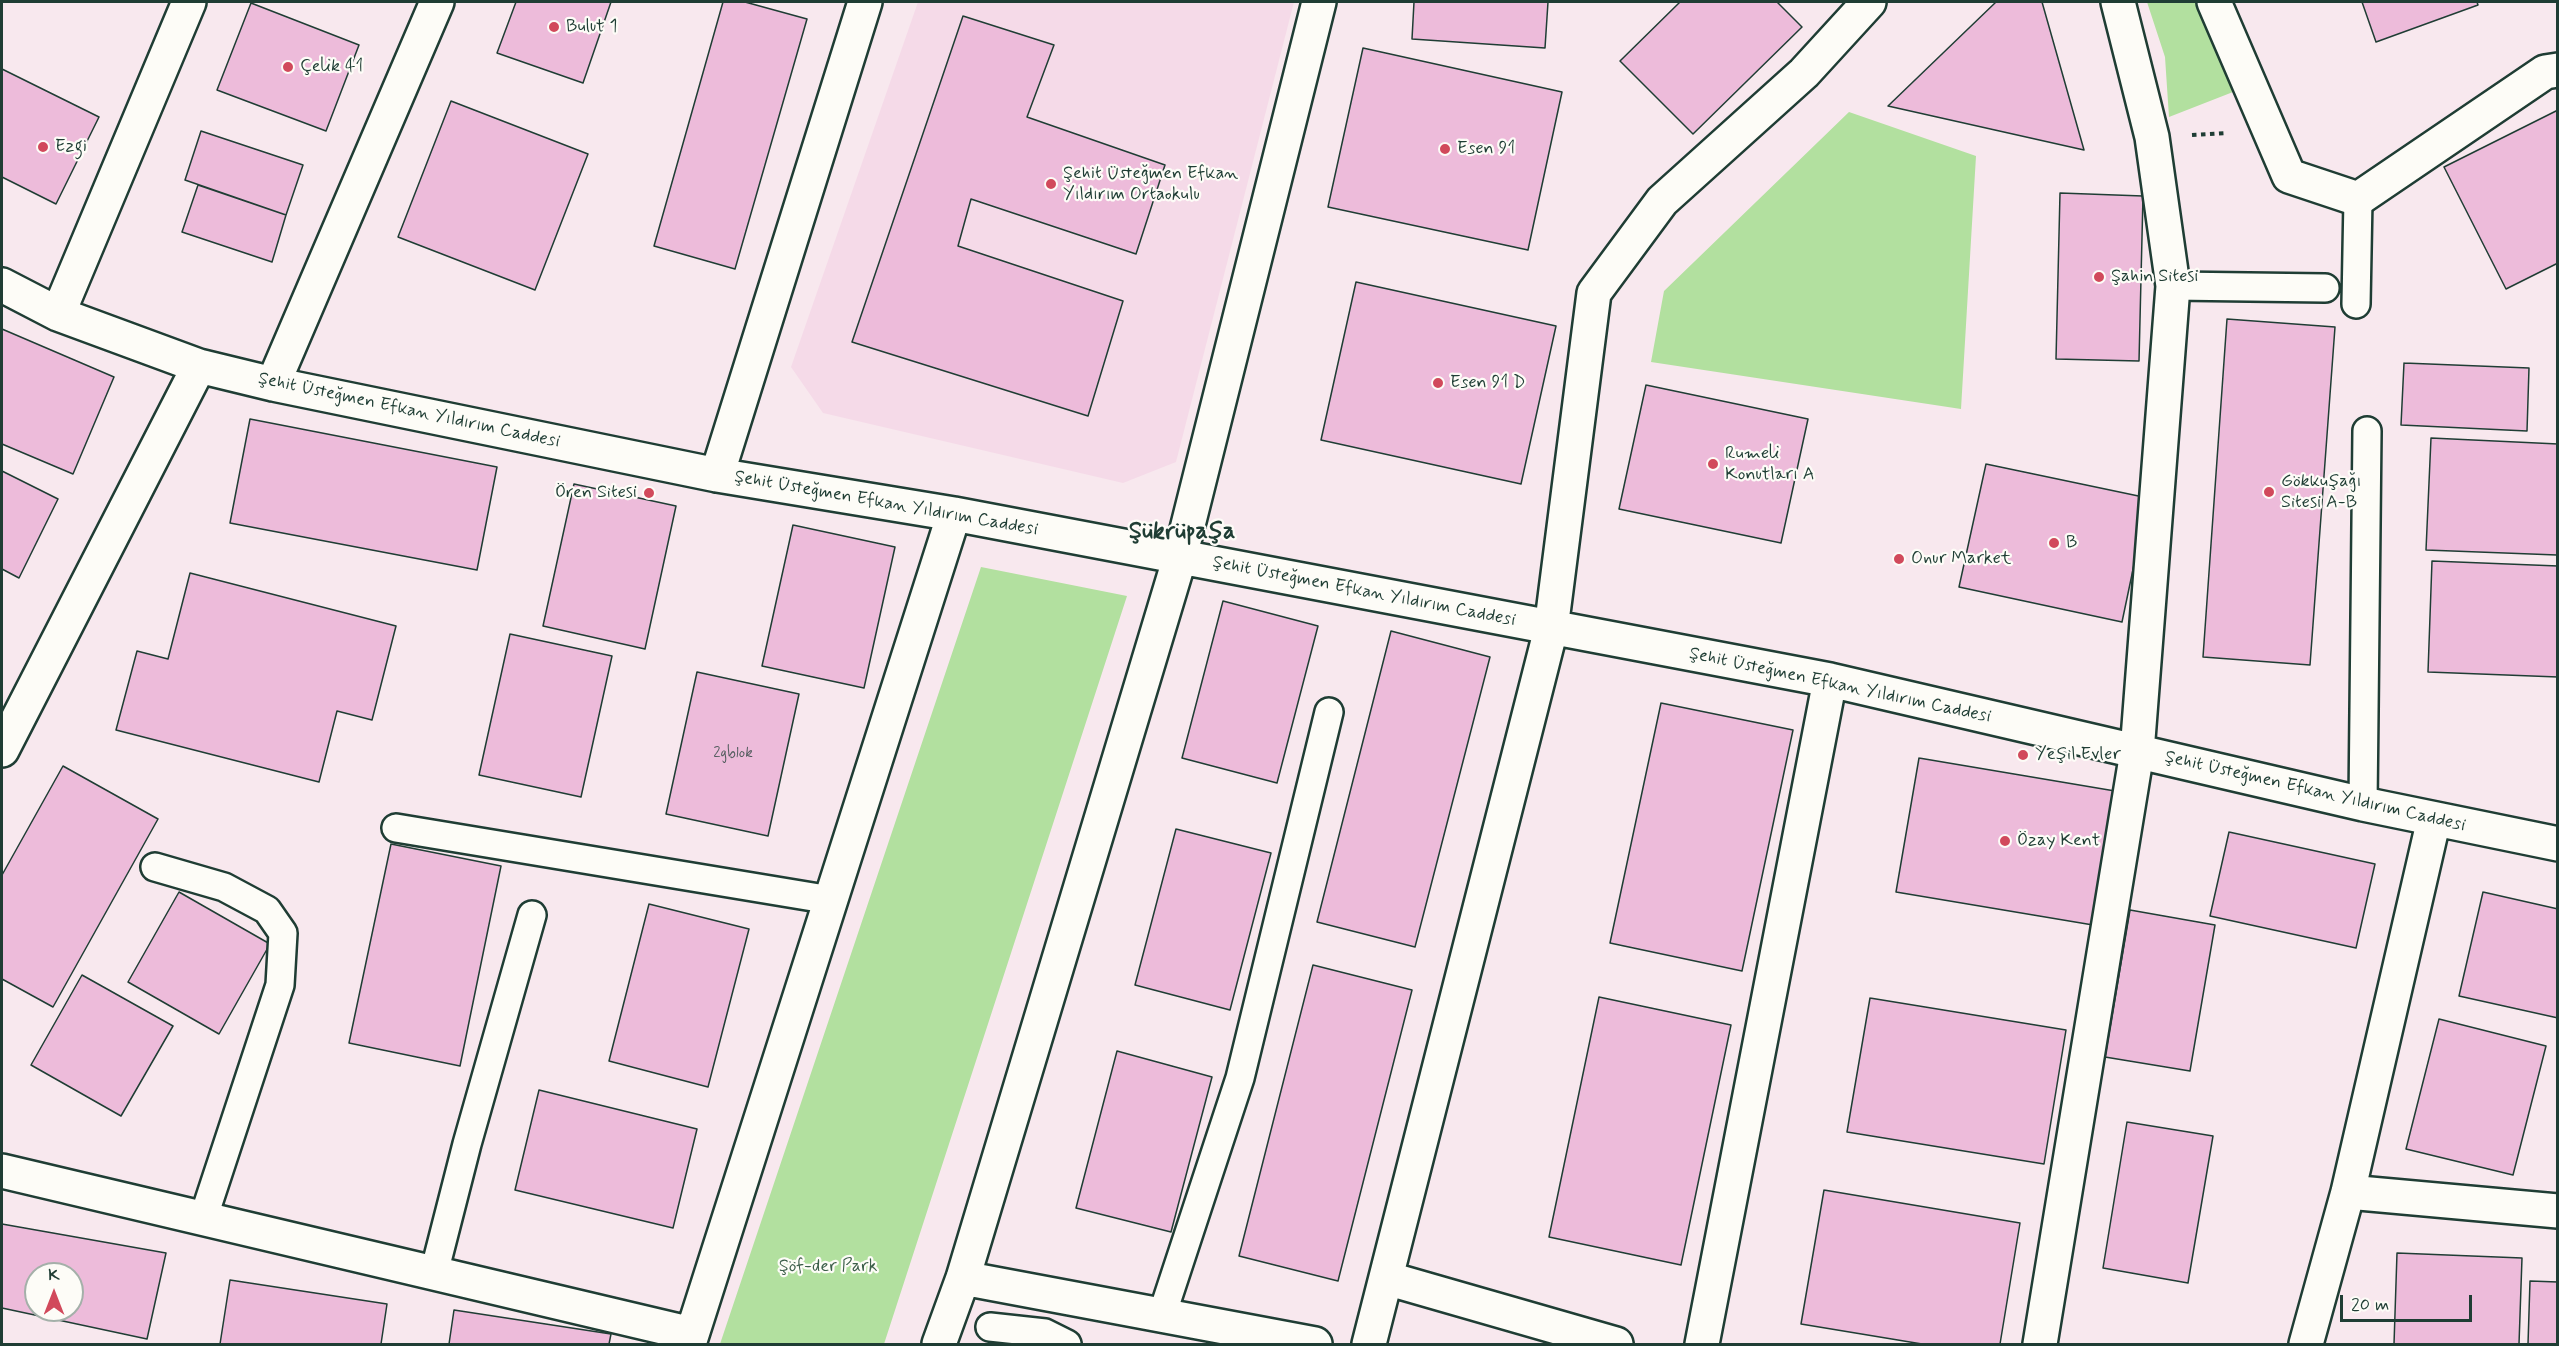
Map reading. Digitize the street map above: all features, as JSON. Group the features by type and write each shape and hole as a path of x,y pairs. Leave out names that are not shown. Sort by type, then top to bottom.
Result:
{"street":[{"path":"58,314 189,2"},
{"path":"273,384 437,2"},
{"path":"717,475 865,2"},
{"path":"939,1344 963,1278 1180,556 1319,2"},
{"path":"1369,1344 1551,629 1594,293 1662,201 1804,73 1869,2"},
{"path":"2040,1344 2137,752 2173,286 2152,137 2118,2"},
{"path":"2214,2 2289,176 2358,198 2545,72 2558,70"},
{"name":"Şehit Üsteğmen Efkan Yıldırım Caddesi","path":"2,285 58,314 199,366 273,384 717,475 954,514 1551,629 1830,680 2363,804 2558,844"},
{"path":"2,750 199,366"},
{"path":"2,1171 434,1273 691,1339 954,514"},
{"path":"1702,1344 1830,680"},
{"path":"2306,1344 2348,1192 2434,819"},
{"path":"2348,1192 2558,1211"},
{"path":"963,1278 1315,1344"},
{"path":"1386,1278 1616,1344"}],"lane":[{"path":"2355,304 2358,198"},
{"path":"2173,286 2325,288"},
{"path":"2363,804 2367,431"},
{"path":"1162,1315 1240,1078 1329,712"},
{"path":"396,828 831,900"},
{"path":"154,867 224,887 267,910 283,933 280,985 203,1219"},
{"path":"434,1273 466,1144 532,915"},
{"path":"990,1327 1045,1333 1067,1344"}],"path":[{"path":"2152,137 2269,130"}],"shaded area":[{"name":"Şehit Üsteğmen Efkan Yıldırım Ortaokulu","path":"918,2 1294,2 1176,462 1123,483 823,413 791,367"}],"green space":[{"path":"2147,2 2198,2 2216,33 2233,92 2169,117 2165,57"},
{"path":"1849,112 1976,156 1961,409 1651,362 1664,291"},
{"name":"Şöf-der Park","path":"981,567 1127,596 884,1344 720,1344"}],"building":[{"name":"Bulut 1","path":"516,2 611,2 583,83 497,53"},
{"path":"723,2 745,2 807,19 735,269 654,246"},
{"path":"1414,2 1548,2 1545,48 1412,39"},
{"path":"1680,2 1777,2 1802,27 1693,134 1620,61"},
{"path":"1996,2 2042,2 2084,150 1888,106"},
{"path":"2362,2 2477,2 2478,5 2376,42"},
{"name":"Çelik 41","path":"251,3 359,45 326,131 217,90"},
{"path":"963,16 1054,45 1027,117 1165,165 1136,254 971,199 958,246 1123,301 1088,416 852,342"},
{"name":"Esen 91","path":"1363,48 1562,92 1528,250 1328,207"},
{"name":"Ezgi","path":"2,69 99,117 56,204 2,177"},
{"path":"451,101 588,154 535,290 398,237"},
{"path":"2558,110 2558,263 2506,289 2444,167"},
{"path":"201,131 303,165 286,215 185,180"},
{"path":"198,185 286,215 272,262 182,232"},
{"name":"Şahin Sitesi","path":"2060,193 2143,196 2139,361 2056,359"},
{"name":"Esen 91 D","path":"1356,282 1556,326 1521,484 1321,440"},
{"name":"Gökkuşağı Sitesi A-B","path":"2227,319 2335,327 2310,665 2203,657"},
{"path":"2,329 114,377 73,474 2,444"},
{"path":"2404,363 2529,368 2527,431 2401,425"},
{"name":"Rumeli Konutları A","path":"1646,385 1808,419 1781,543 1619,509"},
{"path":"250,419 497,467 477,570 230,523"},
{"path":"2431,438 2558,444 2557,555 2426,550"},
{"name":"B","path":"1986,464 2148,498 2122,622 1959,587"},
{"path":"2,471 58,499 19,578 2,569"},
{"path":"574,484 676,506 645,649 543,626"},
{"path":"793,525 895,547 864,688 762,666"},
{"path":"2432,561 2558,566 2558,677 2428,672"},
{"path":"190,573 396,626 372,720 337,711 319,782 116,730 137,651 168,659"},
{"path":"1223,601 1318,626 1277,783 1182,758"},
{"path":"1391,631 1490,657 1415,947 1317,922"},
{"path":"510,634 612,656 581,797 479,775"},
{"path":"697,672 799,694 768,836 666,814"},
{"path":"1661,703 1793,730 1742,971 1610,943"},
{"name":"Özay Kent","path":"1919,758 2115,791 2093,925 1896,892"},
{"path":"63,766 158,819 53,1007 2,979 2,875"},
{"path":"1176,829 1271,853 1230,1010 1135,985"},
{"path":"2229,832 2375,864 2356,948 2210,916"},
{"path":"391,844 501,866 460,1066 349,1043"},
{"path":"179,892 270,944 219,1034 128,982"},
{"path":"2483,892 2558,909 2558,1018 2459,996"},
{"path":"649,904 749,929 708,1087 609,1061"},
{"path":"2130,910 2215,925 2190,1071 2105,1057"},
{"path":"1313,965 1412,990 1338,1281 1239,1256"},
{"path":"82,975 173,1026 121,1116 31,1065"},
{"path":"1599,997 1731,1025 1681,1265 1549,1237"},
{"path":"1870,998 2066,1030 2044,1164 1847,1132"},
{"path":"2439,1019 2546,1046 2513,1175 2406,1149"},
{"path":"1117,1051 1212,1077 1171,1232 1076,1208"},
{"path":"539,1090 697,1129 673,1228 515,1190"},
{"path":"2127,1122 2213,1136 2188,1283 2103,1268"},
{"path":"1824,1190 2020,1223 2000,1344 1922,1344 1801,1324"},
{"path":"2,1224 166,1253 147,1339 67,1322 84,1322 84,1262 24,1262 24,1313 2,1308"},
{"path":"2397,1253 2522,1258 2519,1344 2394,1344"},
{"path":"230,1280 387,1304 381,1344 220,1344"},
{"path":"2530,1281 2558,1282 2558,1344 2528,1344"},
{"path":"454,1310 611,1334 609,1344 449,1344"}],"place":[{"name":"Bulut 1","path":"554,27"},
{"name":"Çelik 41","path":"288,67"},
{"name":"Ezgi","path":"43,147"},
{"name":"Esen 91","path":"1445,149"},
{"name":"Şehit Üsteğmen Efkan Yıldırım Ortaokulu","path":"1051,184"},
{"name":"Şahin Sitesi","path":"2099,277"},
{"name":"Esen 91 D","path":"1438,383"},
{"name":"Rumeli Konutları A","path":"1713,464"},
{"name":"Gökkuşağı Sitesi A-B","path":"2269,492"},
{"name":"Ören Sitesi","path":"649,493"},
{"name":"B","path":"2054,543"},
{"name":"Onur Market","path":"1899,559"},
{"name":"Yeşil Evler","path":"2023,755"},
{"name":"Özay Kent","path":"2005,841"}],"district":[{"name":"Şükrüpaşa","path":"1182,533"}]}
